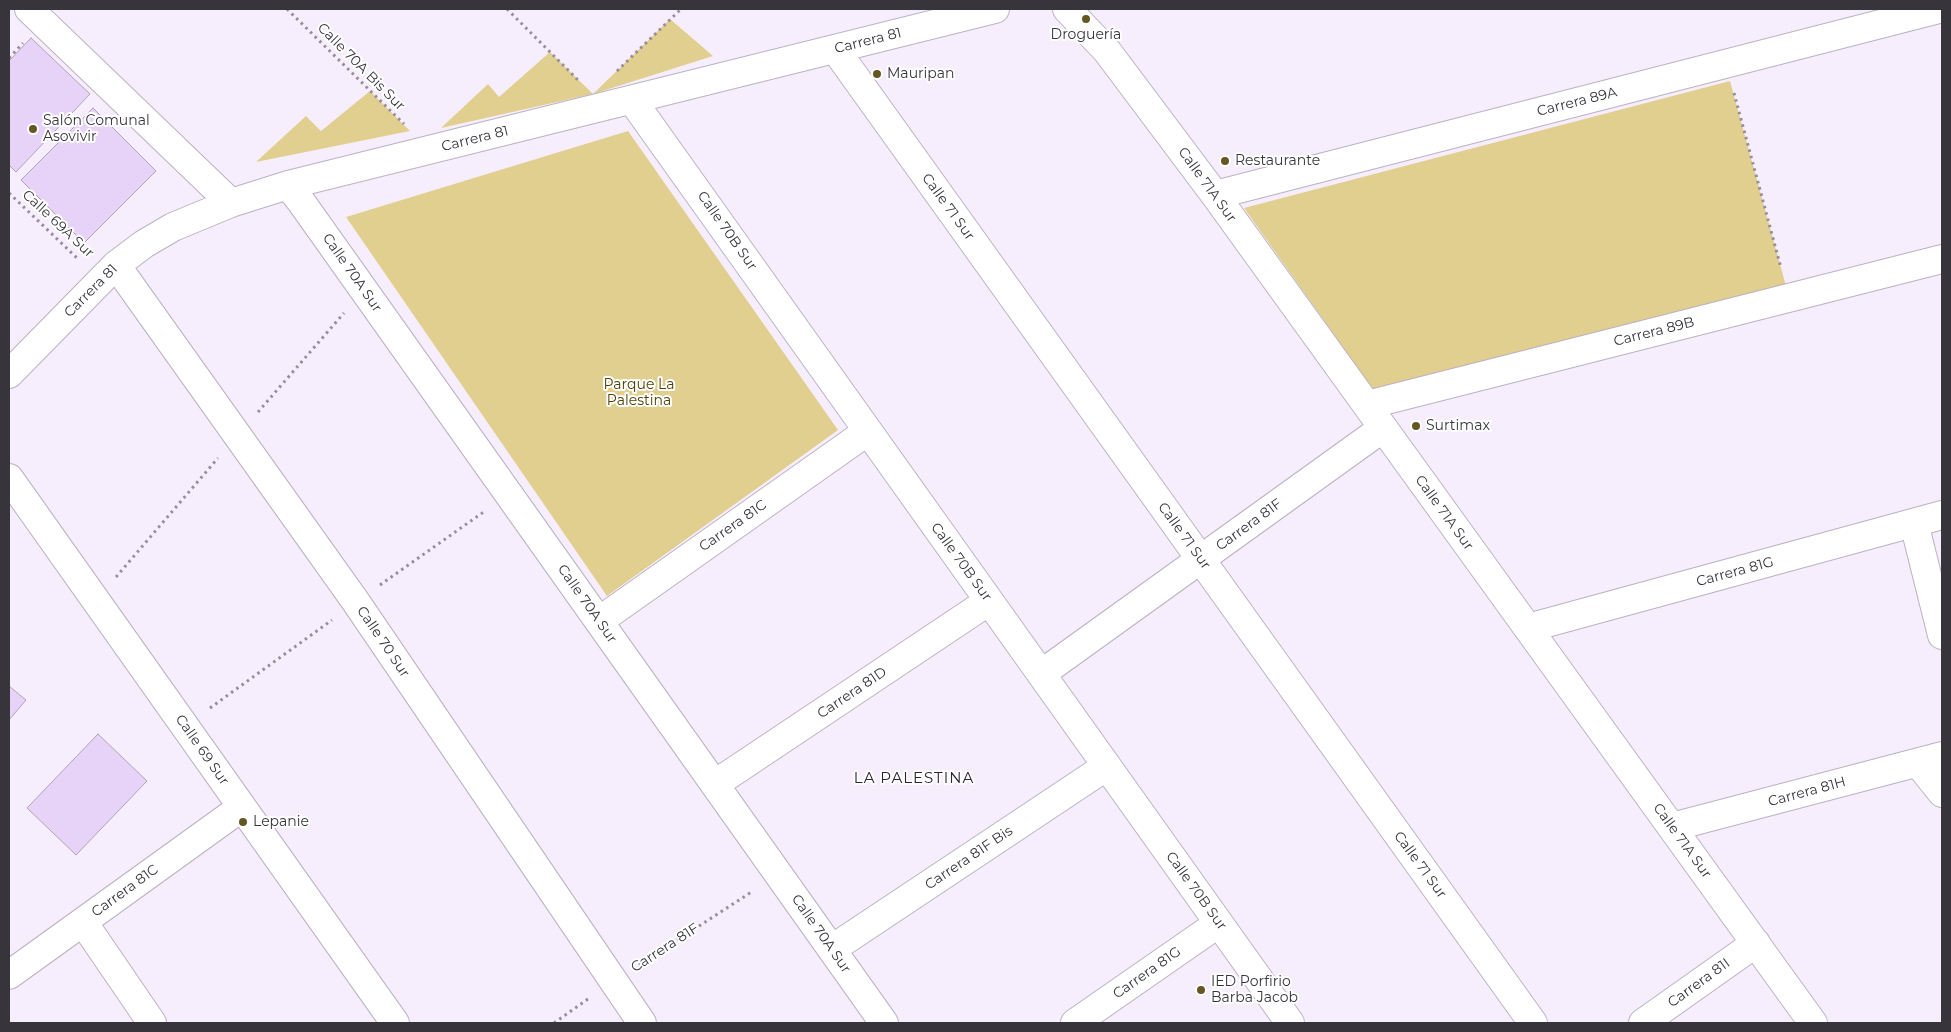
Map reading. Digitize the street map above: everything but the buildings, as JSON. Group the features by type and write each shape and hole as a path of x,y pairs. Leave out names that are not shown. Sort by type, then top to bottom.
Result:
{"street":[{"path":"29,9 231,203"},
{"name":"Carrera 81","path":"9,374 116,265 144,244 173,227 231,203 288,185 835,49 952,14 995,9"},
{"name":"Calle 71A Sur","path":"1067,9 1107,51 1215,195 1814,1023"},
{"name":"Carrera 89A","path":"1215,195 1939,9"},
{"name":"Calle 71 Sur","path":"835,49 1534,1023"},
{"name":"Calle 70B Sur","path":"632,100 1290,1023"},
{"name":"Calle 70A Sur","path":"288,185 302,202 884,1023"},
{"name":"Carrera 89B","path":"1366,405 1942,259"},
{"name":"Calle 70 Sur","path":"116,265 356,602 642,1023"},
{"name":"Carrera 81F","path":"1041,674 1383,428"},
{"name":"Carrera 81C","path":"598,620 868,431"},
{"name":"Calle 69 Sur","path":"9,478 395,1023"},
{"name":"Carrera 81G","path":"1528,628 1942,516"},
{"path":"1914,523 1942,634"},
{"name":"Carrera 81D","path":"715,784 989,601"},
{"path":"1930,759 1942,793"},
{"name":"Carrera 81H","path":"1672,827 1930,759"},
{"name":"Carrera 81F Bis","path":"832,949 1107,766"},
{"name":"Carrera 81C","path":"9,975 242,807"},
{"path":"83,922 152,1023"},
{"name":"Carrera 81G","path":"1074,1023 1219,923"},
{"name":"Carrera 81I","path":"1643,1023 1756,943"}],"path":[{"name":"Calle 70A Bis Sur","path":"287,9 410,130"},
{"path":"507,9 586,87"},
{"path":"614,74 681,9"},
{"path":"1726,64 1790,298"},
{"name":"Calle 69A Sur","path":"9,193 84,265"},
{"name":"Carrera 81F","path":"554,1023 778,874"}],"green space":[{"path":"670,19 713,56 593,94"},
{"path":"550,52 593,94 441,128 488,84 499,97"},
{"path":"1730,81 1786,286 1377,395 1244,208"},
{"path":"370,91 410,131 256,162 306,116 321,131"},
{"name":"Parque La Palestina","path":"628,131 838,430 607,596 346,217"}],"place":[{"name":"Droguería","path":"1086,19"},
{"name":"Mauripan","path":"877,74"},
{"name":"Salón Comunal Asovivir","path":"33,129"},
{"name":"Restaurante","path":"1225,161"},
{"name":"Surtimax","path":"1416,426"},
{"name":"Lepanie","path":"243,822"},
{"name":"IED Porfirio Barba Jacob","path":"1201,990"}],"district":[{"name":"LA PALESTINA","path":"914,779"}]}
